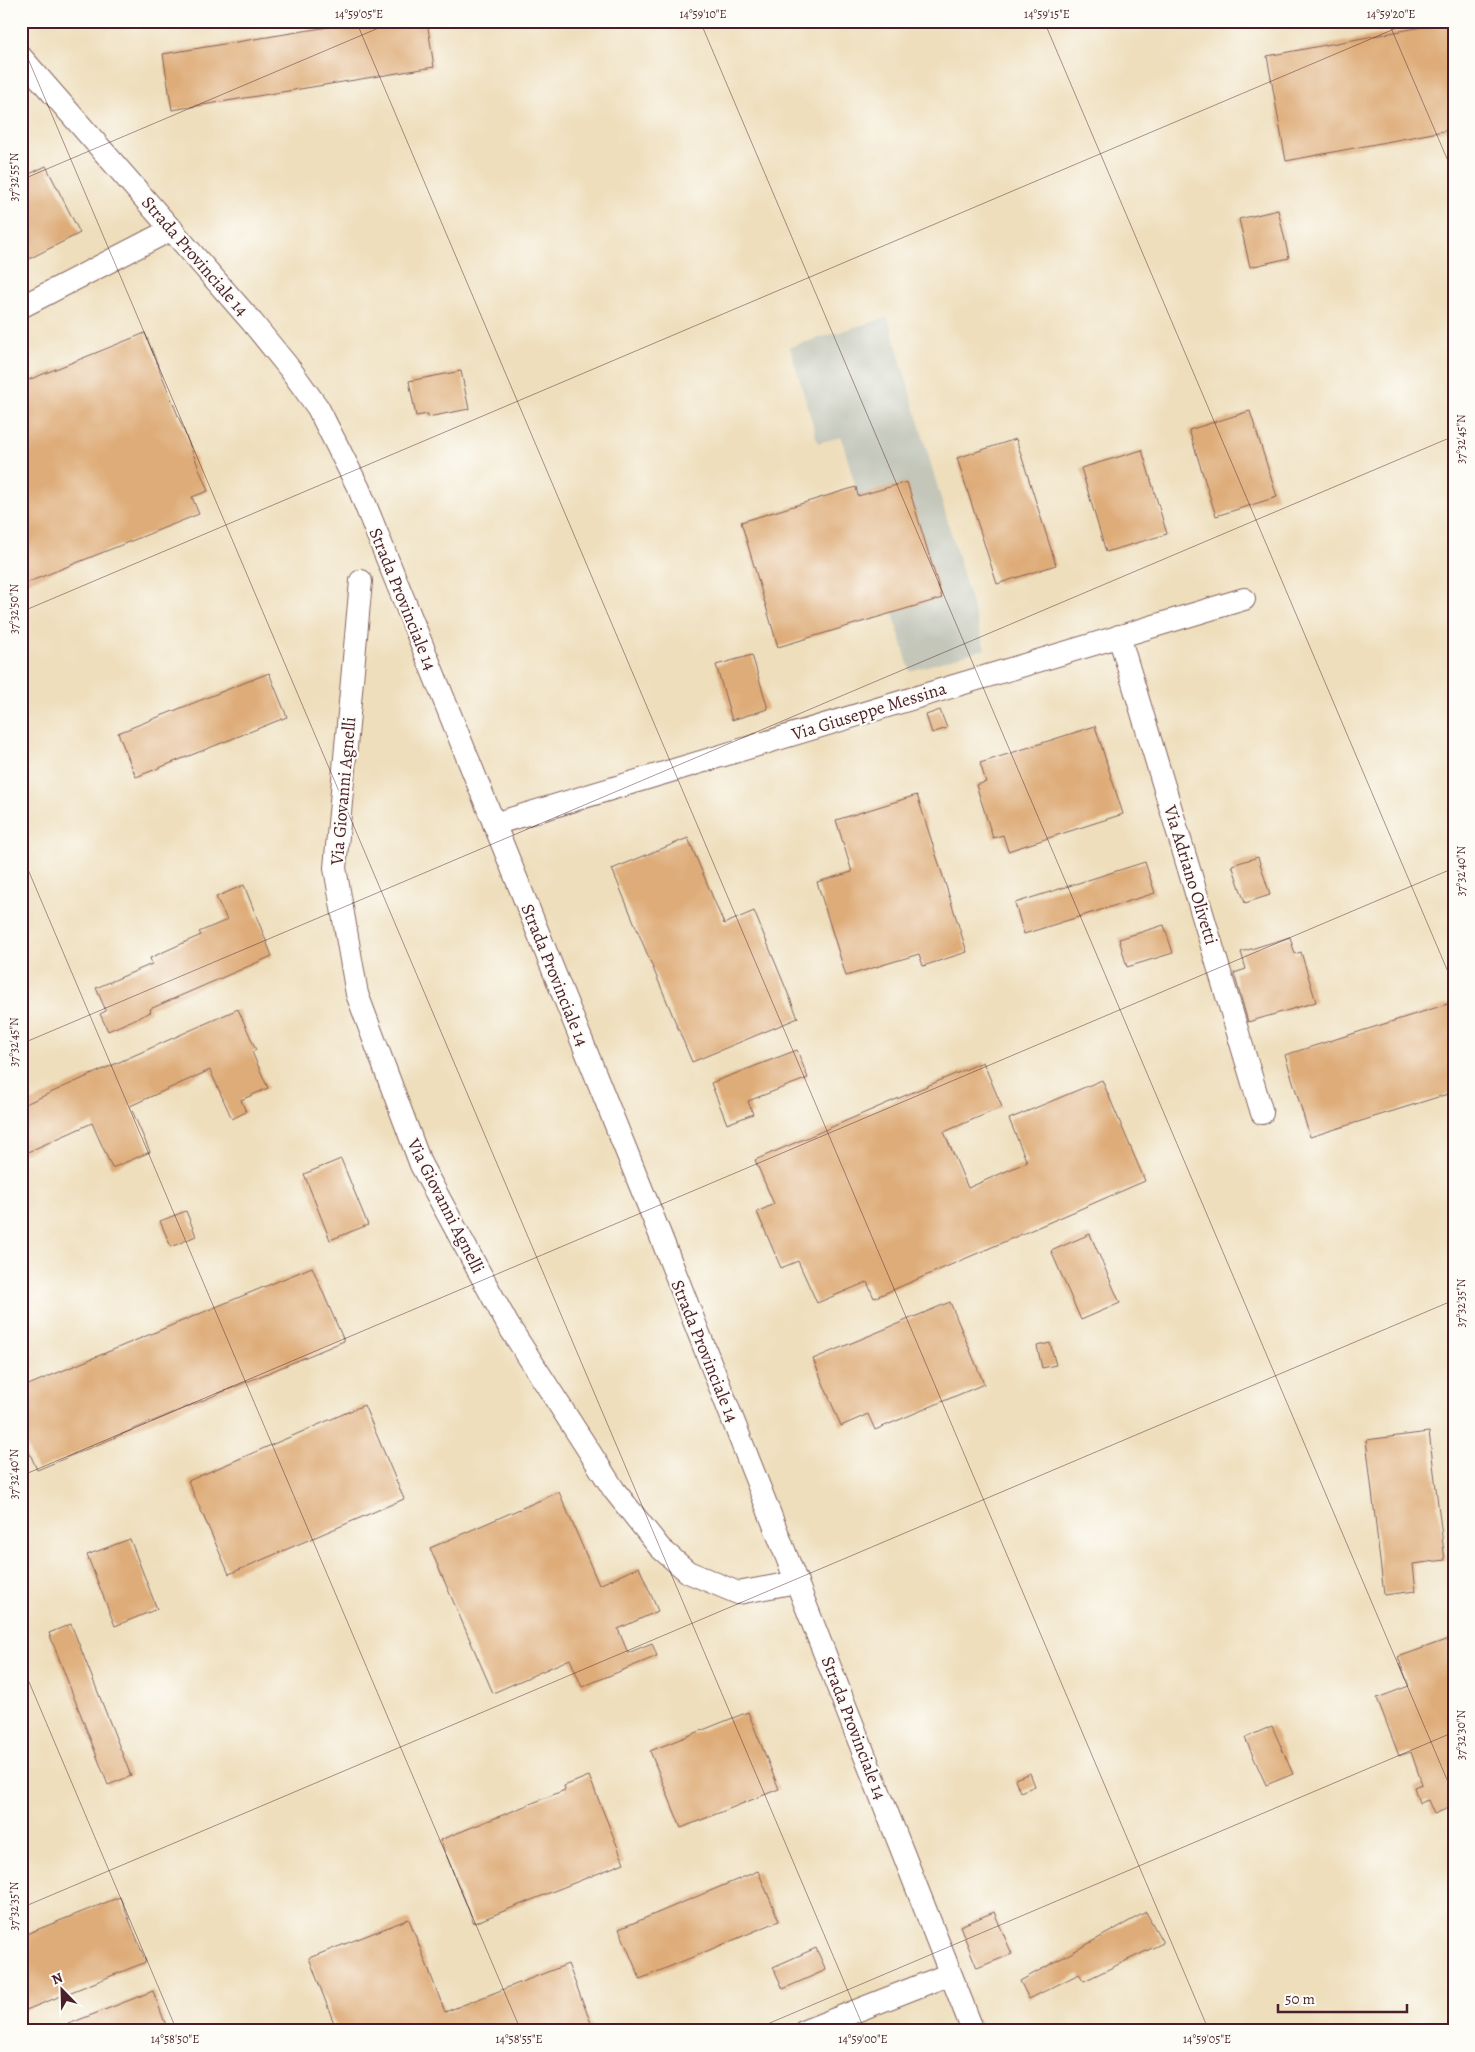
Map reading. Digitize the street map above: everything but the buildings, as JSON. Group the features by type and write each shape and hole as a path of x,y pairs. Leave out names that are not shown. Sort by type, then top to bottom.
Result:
{"street":[{"name":"Strada Provinciale 14","path":"21,57 252,322 318,408 359,489 797,1582 973,2031"},
{"path":"21,306 172,230"},
{"name":"Via Giovanni Agnelli","path":"361,581 335,868 358,994 421,1165 508,1325 614,1490 660,1548 688,1572 738,1594 797,1582"},
{"name":"Via Giuseppe Messina","path":"494,824 1244,599"},
{"name":"Via Adriano Olivetti","path":"1119,636 1262,1113"},
{"path":"805,2031 950,1974"}],"shaded area":[{"path":"888,317 985,649 910,671 841,437 818,443 790,347"}]}
